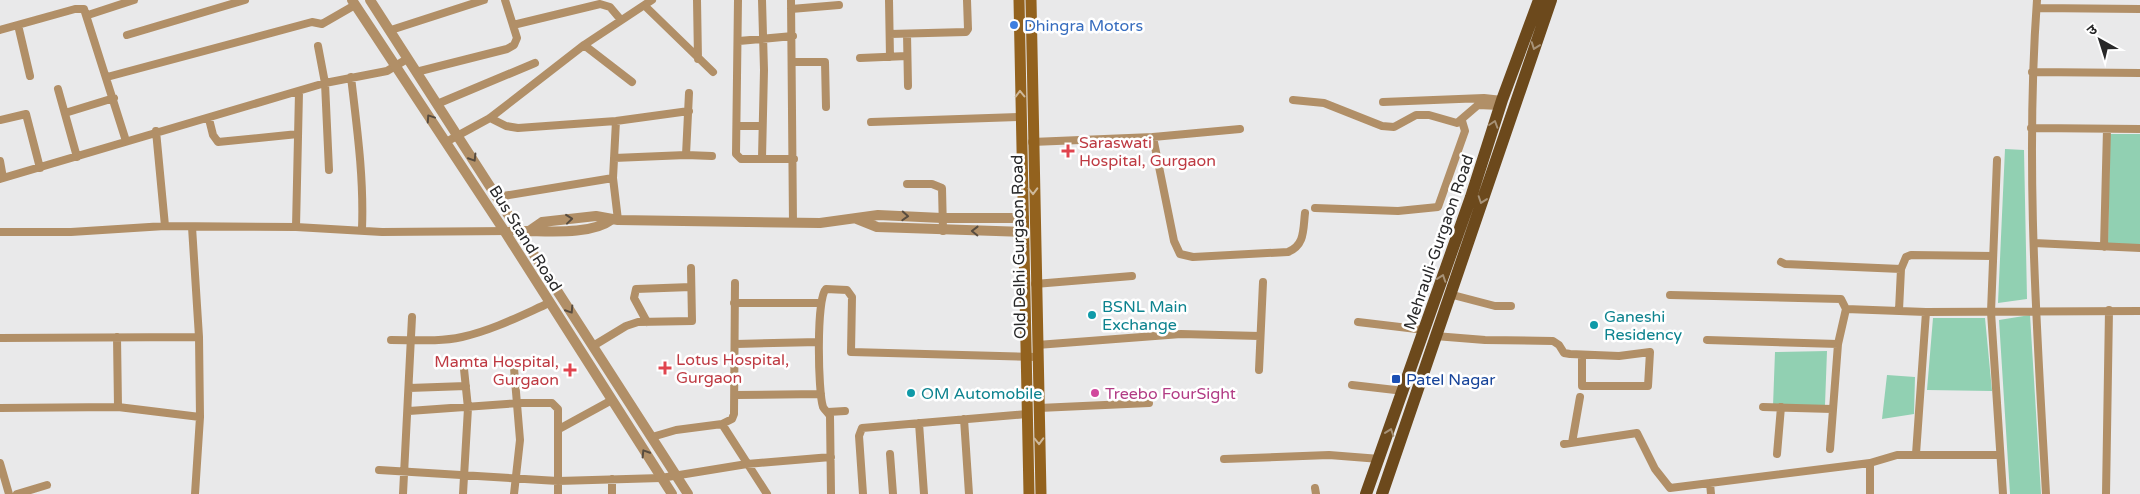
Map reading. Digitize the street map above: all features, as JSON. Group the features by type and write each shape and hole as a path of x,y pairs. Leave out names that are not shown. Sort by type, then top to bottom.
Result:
{"main road":[{"name":"Old Delhi Gurgaon Road","path":"1019,0 1024,232 1032,357 1039,408 1041,494"},
{"name":"Old Delhi Gurgaon Road","path":"1028,494 1028,414 1032,357 1037,345 1031,0"},
{"name":"Mehrauli-Gurgaon Road","path":"1382,494 1416,375 1539,0"},
{"name":"Mehrauli-Gurgaon Road","path":"1430,333 1449,294 1506,100 1551,0"},
{"name":"Mehrauli-Gurgaon Road","path":"1366,494 1404,391 1416,375"}],"street":[{"path":"88,15 134,0"},
{"path":"127,35 245,0"},
{"name":"Bus Stand Road","path":"370,0 498,196 524,231 593,346 688,494"},
{"path":"390,30 484,0"},
{"path":"416,72 507,49 516,41 505,0"},
{"path":"571,0 573,9"},
{"path":"446,142 490,118 584,45 652,0"},
{"path":"697,0 698,59"},
{"path":"738,0 737,157 794,159"},
{"path":"762,0 764,39 762,158"},
{"path":"791,0 793,36 793,223"},
{"path":"889,0 890,57"},
{"path":"890,34 966,32 968,28 967,0"},
{"path":"2096,0 2096,9"},
{"path":"107,77 312,22 322,24 354,2"},
{"name":"Bus Stand Road","path":"354,2 505,232 672,494"},
{"path":"2046,494 2036,310 2031,128 2032,72 2037,4 2096,9 2140,9"},
{"path":"513,25 573,9 605,5 621,20"},
{"path":"792,9 839,5"},
{"path":"644,6 713,72"},
{"path":"0,30 80,8 86,10 126,141"},
{"path":"18,25 30,76"},
{"path":"907,34 908,86"},
{"path":"739,40 793,36"},
{"path":"584,45 632,82"},
{"path":"318,46 325,83 329,170"},
{"path":"860,58 907,56"},
{"path":"0,161 1,178 77,157 156,131 209,119 325,83 387,71 394,65 407,59"},
{"path":"793,62 825,62 826,107"},
{"path":"437,104 535,64"},
{"path":"2032,72 2140,73"},
{"path":"350,77 361,160 362,229"},
{"path":"58,90 77,157"},
{"path":"296,227 299,92"},
{"path":"686,155 689,94"},
{"path":"65,113 114,98"},
{"path":"1383,102 1484,98 1506,100"},
{"path":"1293,100 1324,102 1382,126 1394,127 1416,115 1429,115 1457,123 1462,121 1470,110 1478,105 1506,100"},
{"path":"490,118 506,126 518,128 616,121 689,111"},
{"path":"0,120 26,114 40,168"},
{"path":"871,122 1021,117"},
{"path":"209,119 213,136 218,142 298,134"},
{"path":"614,220 613,178 616,121"},
{"path":"1315,208 1398,211 1435,209 1442,197 1465,131 1462,121"},
{"path":"737,126 762,126"},
{"path":"2031,128 2140,129"},
{"path":"1032,142 1153,137 1240,129"},
{"path":"2104,247 2107,129"},
{"path":"156,131 165,226"},
{"path":"1153,137 1174,241 1180,254 1193,257 1288,252 1296,248 1302,239 1305,213"},
{"path":"614,158 686,155 712,156"},
{"path":"1997,160 1991,312 2003,494"},
{"path":"498,196 613,178"},
{"path":"906,184 932,184 942,188 943,231"},
{"path":"0,232 71,232 165,226 192,228 296,227 362,229 382,232 505,232 524,231 542,222 596,216 614,220 820,224 878,215 942,218 1024,218"},
{"path":"857,219 877,227 943,231 1024,232"},
{"path":"192,228 199,337 200,417 195,494"},
{"path":"2034,243 2140,248"},
{"path":"1899,310 1902,263 1911,255 1993,256"},
{"path":"1781,262 1785,264 1901,269"},
{"path":"593,346 626,326 638,322 692,321 691,268"},
{"path":"1035,284 1132,276"},
{"path":"1259,370 1263,282"},
{"path":"652,437 676,430 722,424 732,419 736,395 734,284"},
{"path":"648,322 634,298 636,289 691,287"},
{"path":"845,411 828,412 823,408 819,342 820,303 826,288 840,288 850,293 852,297 851,352 1032,357"},
{"path":"1449,294 1495,306 1510,306"},
{"path":"1670,295 1841,298 1846,310 1838,344 1830,449"},
{"path":"391,340 461,337 506,323 549,303"},
{"path":"734,303 820,303"},
{"path":"1846,310 1926,312 2140,311"},
{"path":"2106,494 2109,310"},
{"path":"1916,454 1926,312"},
{"path":"403,494 409,411 412,317"},
{"path":"1358,322 1374,322 1430,333 1485,340 1553,341 1566,354 1619,356 1650,352 1648,386 1582,386 1582,355"},
{"path":"1037,345 1181,334 1260,336"},
{"path":"117,337 118,407"},
{"path":"0,338 199,337"},
{"path":"1707,340 1838,344"},
{"path":"736,344 819,342"},
{"path":"514,368 519,403 520,440 514,494"},
{"path":"463,494 468,408 464,369"},
{"path":"1352,385 1404,391"},
{"path":"409,388 466,386"},
{"path":"736,395 821,394"},
{"path":"1580,397 1568,443 1637,433 1655,469 1670,488 1870,463 1888,457 1916,454 2000,455"},
{"path":"559,429 612,400"},
{"path":"409,411 519,403 552,403 558,409 558,494"},
{"path":"1039,408 1149,403"},
{"path":"0,408 118,407 200,417"},
{"path":"1763,407 1832,409"},
{"path":"1777,454 1781,407"},
{"path":"828,412 831,494"},
{"path":"863,494 860,431 866,427 1028,414"},
{"path":"964,419 969,494"},
{"path":"919,423 924,494"},
{"path":"722,424 767,494"},
{"path":"890,454 893,494"},
{"path":"1224,459 1329,455 1380,459"},
{"path":"379,470 516,480 558,481 661,478 676,474 747,464 831,457"},
{"path":"0,463 9,494"},
{"path":"1870,463 1870,494"},
{"path":"612,479 612,494"},
{"path":"1710,483 1711,494"},
{"path":"17,494 47,485"}],"green space":[{"path":"2110,134 2140,134 2140,245 2108,243"},
{"path":"2005,149 2024,150 2027,299 1998,303"},
{"path":"2030,315 2041,494 2010,494 1999,320"},
{"path":"1933,318 1985,318 1992,391 1927,390"},
{"path":"1827,351 1825,405 1773,406 1775,352"},
{"path":"1887,375 1915,377 1914,414 1882,419"}],"place":[{"name":"Dhingra Motors","path":"1014,25"},
{"name":"Saraswati Hospital, Gurgaon","path":"1068,151"},
{"name":"BSNL Main Exchange","path":"1092,315"},
{"name":"Ganeshi Residency","path":"1594,325"},
{"name":"Lotus Hospital, Gurgaon","path":"665,368"},
{"name":"Mamta Hospital, Gurgaon","path":"570,370"},
{"name":"Patel Nagar","path":"1396,379"},
{"name":"OM Automobile","path":"911,393"},
{"name":"Treebo FourSight","path":"1095,393"}]}
